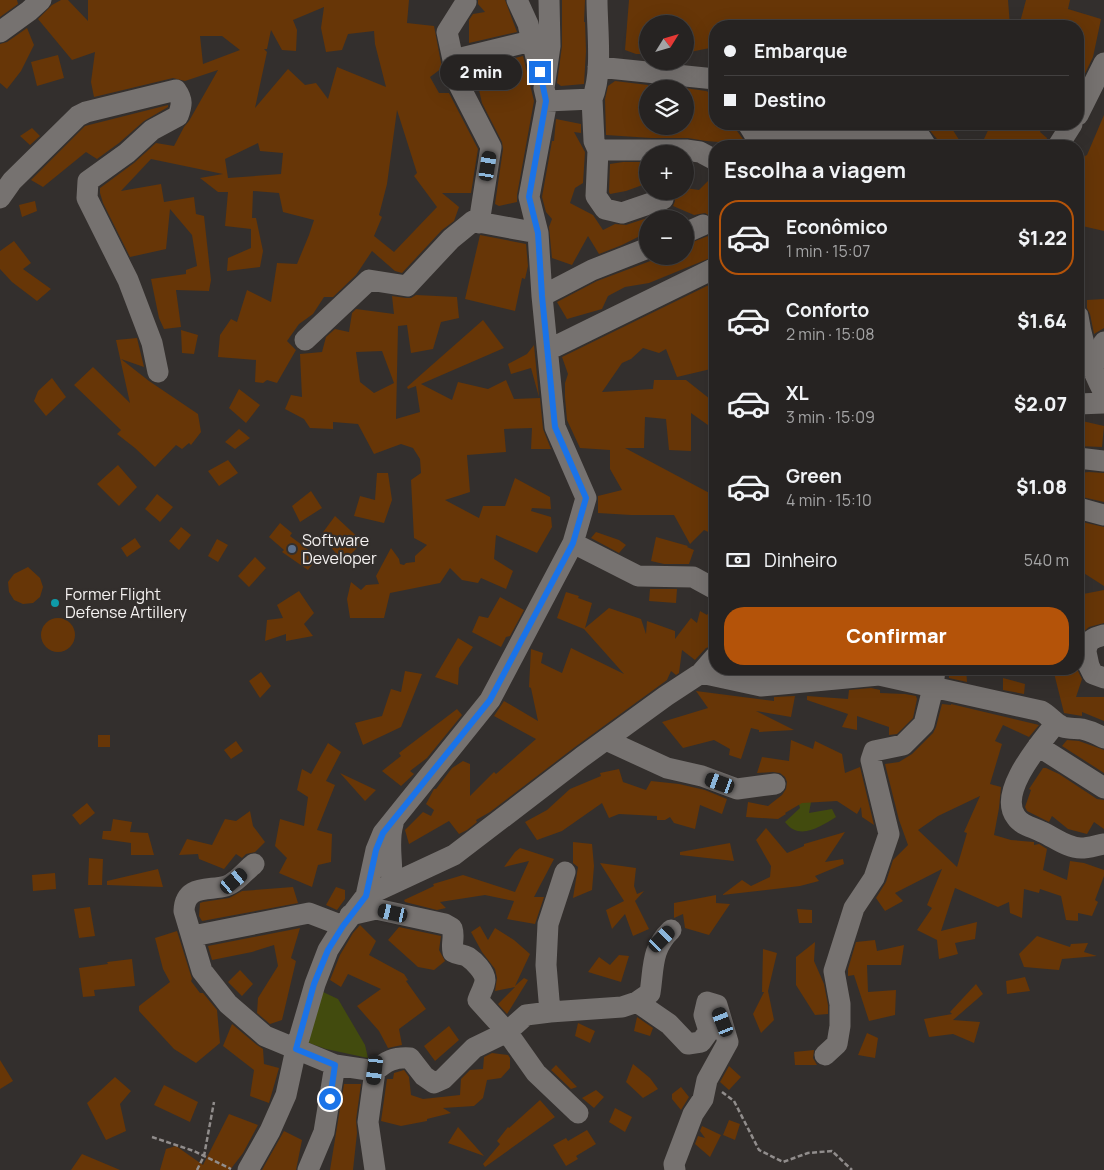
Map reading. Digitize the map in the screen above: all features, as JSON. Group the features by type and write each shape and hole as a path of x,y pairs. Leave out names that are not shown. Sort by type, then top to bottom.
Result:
{"street":[{"path":"0,32 29,12 41,0"},
{"path":"465,0 466,2 447,32 458,83 491,147 479,223"},
{"path":"517,0 528,24 545,94"},
{"path":"248,1170 270,1131 286,1095 296,1049 314,984 328,950 366,896 376,850 383,833 428,780 490,700 573,543 586,498 555,427 542,296 538,233 529,197 545,94 550,46 549,0"},
{"path":"597,0 597,89 592,99 594,141 598,150 596,196 605,209 622,213 661,200"},
{"path":"453,60 531,41"},
{"path":"1084,101 1104,63"},
{"path":"598,67 709,78"},
{"path":"0,198 12,181 78,116 86,112 176,90 181,98 182,106 178,116 152,130 127,153 88,181 87,198 128,280 152,343 158,372"},
{"path":"545,94 592,99"},
{"path":"752,130 756,137 874,134 921,138 922,140"},
{"path":"598,150 686,150 700,152 709,157"},
{"path":"305,340 369,280 406,286 451,239 473,221 538,233"},
{"path":"542,296 592,270 639,252"},
{"path":"548,350 709,271"},
{"path":"1092,369 1104,342"},
{"path":"1084,344 1092,369 1104,393"},
{"path":"1084,404 1104,403"},
{"path":"1084,459 1104,461"},
{"path":"1084,510 1104,515"},
{"path":"573,543 638,576 693,576 709,585"},
{"path":"1084,649 1093,638 1104,635"},
{"path":"1084,655 1092,674 1104,678"},
{"path":"366,896 454,855 606,740 701,673 709,664"},
{"path":"701,673 709,675"},
{"path":"710,675 762,686 879,675 934,678 1041,711 1050,715 1056,723 1065,728 1095,732 1104,738"},
{"path":"825,1055 836,1044 840,1026 840,1004 834,971 854,908 874,878 889,834 871,760 874,751 903,745 924,724 934,678"},
{"path":"1056,723 1018,776 1010,804 1015,816 1023,824 1070,846 1081,848 1104,844"},
{"path":"606,740 667,768 702,776 738,789 775,784"},
{"path":"1038,746 1104,788"},
{"path":"391,884 393,871 390,844 395,817"},
{"path":"390,844 398,861 404,868 417,873"},
{"path":"254,864 227,886 204,888 191,894 184,903 184,911 202,971 228,1004 265,1036 335,1065 375,1070"},
{"path":"550,1012 546,965 548,924 564,872"},
{"path":"193,936 309,912 347,921 376,909 445,924 452,928 454,935 451,945 452,952 467,956 481,971 485,981 478,1000 507,1032 536,1073 578,1112"},
{"path":"375,1170 368,1122 375,1070 386,1061 399,1057 410,1058 424,1076 434,1083 442,1079 474,1048 507,1032 526,1015 622,1007 636,1002 650,993 656,949 671,930"},
{"path":"636,1002 669,1024 688,1044 701,1042 709,1031 704,1015 707,1002 717,1005 728,1042 707,1080 703,1099 693,1114 674,1164 675,1170"},
{"path":"308,1170 324,1132 335,1065"}],"path":[{"path":"707,1080 734,1101 759,1150 783,1162 808,1153 832,1151 852,1170"},
{"path":"197,1170 204,1156 214,1102"},
{"path":"152,1137 194,1151 233,1170"}],"green space":[{"path":"796,795 811,802 809,813 832,809 836,817 810,830 797,831 791,828 785,822 800,808"},
{"path":"323,992 338,999 365,1045 368,1058 326,1049 309,1043 306,1035"}],"building":[{"path":"0,0 17,0 18,4 0,17"},
{"path":"61,0 68,0 88,21 88,0 409,0 407,23 434,26 442,68 430,77 439,93 449,93 478,149 471,193 442,193 459,207 454,221 442,230 402,273 395,271 372,251 356,275 333,297 324,297 313,314 299,324 287,341 296,350 277,383 267,380 263,383 255,382 256,360 218,357 220,335 231,319 237,322 247,290 271,302 277,263 297,264 314,220 283,212 279,193 253,191 252,218 256,218 263,251 260,267 227,271 228,258 251,248 251,229 225,226 228,192 218,192 200,178 223,174 151,159 121,191 161,184 164,202 194,197 196,214 204,216 211,280 209,291 176,290 181,327 164,329 159,318 151,279 186,274 186,270 197,266 192,235 170,209 166,249 130,257 103,203 100,188 134,163 156,143 174,146 218,70 185,81 173,78 94,97 91,82 95,52 72,60 38,19 52,5","holes":["324,7 321,28 326,52 342,50 348,34 374,31 375,44 386,87 337,67 328,99 316,83 305,85 288,69 255,108 267,52 264,49 267,49 271,30 282,50 296,51 297,30 293,20","200,36 222,36 240,50 203,64","397,110 417,173 414,176 437,207 394,252 374,236 382,217 379,215 387,184","258,143 260,151 283,153 281,174 228,178 225,159"]},
{"path":"478,0 505,0 517,32 469,43 469,20 473,14 485,12 478,4"},
{"path":"562,0 585,0 586,51 584,84 561,86 557,83 562,46"},
{"path":"629,0 1008,0 1010,20 709,20 709,48 694,51 694,15 639,15 639,54 625,50"},
{"path":"1026,0 1070,0 1068,9 1101,19 1093,57 1084,76 1084,20 1021,20"},
{"path":"27,28 34,45 21,71 7,89 0,83 0,44 7,42"},
{"path":"58,55 64,78 37,86 31,62"},
{"path":"523,56 534,101 517,202 499,206 495,204 503,149 502,142 482,103 474,68"},
{"path":"615,81 639,84 639,135 694,135 694,89 706,91 709,92 709,130 737,130 744,140 709,141 688,138 606,135 605,99 608,86"},
{"path":"168,105 168,107 144,121 97,159 86,152 43,187 31,180 85,126"},
{"path":"1104,115 1104,231 1084,226 1084,156 1087,155"},
{"path":"556,119 581,124 581,133 574,132 585,152 583,183 575,188 570,203 593,215 603,230 615,224 626,225 639,221 639,236 599,254 588,236 572,265 552,258 549,227 552,219 546,212 542,197 552,141 554,141"},
{"path":"32,128 40,136 30,145 20,136"},
{"path":"930,130 953,130 959,140 937,140"},
{"path":"988,130 1041,130 1040,132 1047,138 1046,140 984,139"},
{"path":"639,162 639,186 610,194 610,164"},
{"path":"709,180 709,215 705,213 694,215 694,210 682,210 673,206 675,200 694,200 694,189 699,190"},
{"path":"35,201 37,211 22,217 19,205"},
{"path":"480,235 526,244 528,266 525,279 522,278 515,311 465,299"},
{"path":"709,235 709,258 694,265 694,241"},
{"path":"14,241 31,263 23,269 51,289 37,301 12,282 0,269 0,251"},
{"path":"640,265 693,265 649,283 625,287 608,296 602,309 567,319 557,302 597,281"},
{"path":"709,285 709,369 677,377 666,349 659,353 643,348 631,359 622,363 602,392 653,389 654,380 686,380 709,398 709,426 691,413 691,451 669,450 666,419 645,417 644,448 625,448 709,493 709,532 704,530 690,544 674,515 598,513 598,496 622,490 610,469 610,450 580,448 567,420 565,383 568,374 562,357"},
{"path":"416,295 457,297 459,318 441,322 433,349 411,353 407,325 398,326 396,419 420,412 416,386 408,389 407,387 483,320 504,348 421,384 452,400 458,382 488,389 506,380 514,399 540,398 543,429 551,449 531,449 532,428 504,429 506,452 467,455 470,492 445,500 479,518 483,506 505,506 515,478 550,497 551,509 532,508 531,511 551,517 552,527 537,553 496,535 494,559 513,571 506,589 481,578 478,583 462,580 450,568 440,583 390,593 384,618 350,618 347,599 351,582 361,590 366,585 379,584 376,576 391,548 399,559 400,564 404,565 415,562 415,556 427,545 414,538 411,480 421,473 420,459 413,448 401,444 374,454 358,424 333,422 333,429 310,428 304,419 285,409 291,395 302,397 300,354 322,352 326,337 335,329 349,332 352,313 356,309 394,314 392,296 411,298","holes":["382,351 394,383 374,393 360,382 356,352"]},
{"path":"1104,299 1104,328 1094,334 1087,308 1087,300"},
{"path":"181,330 198,335 194,354 182,353"},
{"path":"137,338 144,367 121,359 149,381 198,414 201,432 191,445 189,443 182,449 176,445 155,467 117,434 121,430 74,385 93,367 130,403 116,340"},
{"path":"534,345 539,397 531,368 511,374 508,364 527,354"},
{"path":"52,378 66,397 46,416 34,401 38,391"},
{"path":"239,389 260,405 246,423 229,408"},
{"path":"1084,421 1104,426 1102,447 1084,446"},
{"path":"239,429 250,438 235,449 225,442"},
{"path":"228,460 238,473 219,486 208,471"},
{"path":"118,465 137,487 119,506 97,484"},
{"path":"1084,472 1104,473 1104,502 1084,497"},
{"path":"377,473 388,473 392,500 384,523 354,516 360,496 375,500"},
{"path":"311,491 322,508 300,522 292,506"},
{"path":"157,494 173,507 160,522 145,509"},
{"path":"335,516 363,542 343,562 321,535"},
{"path":"1084,522 1104,527 1104,586 1084,573"},
{"path":"280,523 292,533 290,536 318,557 308,570 282,552 284,550 269,537"},
{"path":"181,527 191,535 179,550 169,541"},
{"path":"596,532 619,540 626,545 619,553 591,538"},
{"path":"656,537 688,546 694,550 689,564 664,564 651,561"},
{"path":"135,538 141,547 127,557 121,548"},
{"path":"217,539 228,545 218,562 208,556"},
{"path":"255,557 266,568 249,587 238,576"},
{"path":"28,567 40,578 43,587 40,597 33,603 23,604 14,600 9,592 8,582 14,574"},
{"path":"650,589 677,589 676,603 649,601"},
{"path":"1104,590 1104,623 1089,627 1084,632 1084,594"},
{"path":"299,591 314,613 304,624 313,636 286,641 286,634 265,641 267,620 283,618 277,605"},
{"path":"566,592 592,603 585,628 609,608 641,619 646,634 647,621 675,631 675,639 691,618 697,623 700,611 707,615 709,612 709,647 695,660 682,650 679,673 676,675 671,671 667,680 490,812 476,820 477,822 467,830 459,834 449,821 409,844 405,830 423,812 431,816 434,810 426,804 434,789 436,789 452,768 463,761 470,764 470,796 494,772 496,774 536,739 494,716 504,701 538,721 531,688 529,687 531,649 543,653 541,663 562,673 571,648 624,674 584,629 557,618"},
{"path":"500,597 524,610 510,636 506,637 501,647 472,632 479,616 488,618"},
{"path":"58,618 70,623 75,635 70,647 58,652 46,647 41,635 46,623"},
{"path":"458,638 473,647 459,668 458,685 435,677"},
{"path":"405,671 422,674 401,727 363,745 355,723 382,716 391,689 401,692"},
{"path":"261,672 271,686 260,698 249,681"},
{"path":"949,675 966,675 967,682 949,678"},
{"path":"1054,675 1080,675 1082,679 1076,697 1104,697 1104,721 1082,712 1082,716 1064,713"},
{"path":"1003,678 1025,684 1024,694 1003,690"},
{"path":"871,688 880,690 880,693 916,696 913,718 897,734 889,735 889,727 857,716 857,730 842,727 848,714 807,700 807,696 848,699 849,690"},
{"path":"696,691 774,701 774,697 795,696 791,717 756,711 794,730 759,732 759,730 751,728 741,759 729,755 730,749 714,740 683,748 662,722 708,708"},
{"path":"942,704 951,704 1039,725 1029,737 1003,725 995,741 1002,744 990,784 1001,787 994,835 1011,840 1034,842 1034,845 1039,844 1047,849 1043,870 1067,880 1070,861 1084,863 1104,870 1104,876 1095,900 1098,902 1092,916 1078,913 1078,921 1066,920 1061,896 1040,889 1039,893 1024,889 1022,918 1010,913 1009,902 998,907 955,888 941,931 977,922 975,939 955,943 958,954 939,959 937,940 917,930 932,908 927,905 942,869 895,893 903,901 885,911 876,898 886,882 893,860 908,845 899,820 885,764 899,762 912,754 933,733","holes":["980,796 964,832 967,833 957,867 918,830 938,816"]},
{"path":"457,709 462,715 427,758 410,771 414,774 401,786 382,771 401,756 399,753"},
{"path":"98,735 110,735 110,747 98,747"},
{"path":"791,740 813,749 815,741 842,754 845,773 860,767 874,825 862,817 861,807 857,814 837,801 802,803 778,819 746,817 748,802 768,806 782,795 786,789 787,782 780,773 757,773 762,757 789,761"},
{"path":"1067,740 1079,741 1104,750 1104,773 1062,746"},
{"path":"236,741 243,751 231,759 224,750"},
{"path":"328,743 341,752 326,781 335,785 317,830 332,834 331,862 318,865 312,887 279,873 287,858 275,846 280,819 304,826 308,797 297,790 302,769 311,774"},
{"path":"1043,768 1059,774 1097,799 1104,800 1104,829 1094,822 1087,834 1068,829 1052,816 1049,822 1027,811 1025,807 1031,790 1029,789"},
{"path":"619,769 623,782 646,790 651,781 679,784 705,790 727,799 722,814 700,805 695,829 674,823 670,817 665,820 657,820 657,816 619,814 609,818 602,803 562,831 537,840 525,822 547,810 570,789 601,776 600,773"},
{"path":"340,773 376,790 365,801"},
{"path":"87,803 95,813 80,825 72,815"},
{"path":"250,811 253,826 265,842 255,852 246,854 242,858 236,854 224,869 199,859 198,854 179,855 187,839 212,845 225,819 236,821"},
{"path":"113,819 132,822 130,832 148,833 154,855 131,855 131,843 102,839 103,831 111,831"},
{"path":"766,828 787,853 804,846 804,844 845,832 825,862 843,859 844,864 815,876 819,881 800,886 722,895 742,880 751,886 770,877 771,866 756,840"},
{"path":"573,842 592,844 594,866 592,890 573,898 578,867 573,863"},
{"path":"730,843 734,861 680,855 680,852"},
{"path":"520,848 554,859 534,897 544,897 535,924 507,919 514,901 485,895 440,902 446,908 437,910 405,902 404,900 434,886 433,884 463,875 515,892 529,861 504,867"},
{"path":"89,858 103,859 102,885 88,885"},
{"path":"600,863 636,868 634,886 637,894 644,891 635,901 649,929 633,936 625,914 612,929 606,910 624,901"},
{"path":"158,869 163,887 107,885 107,881"},
{"path":"55,873 56,889 33,891 32,875"},
{"path":"293,887 298,903 202,921 199,916 200,903 203,902 229,898 242,891"},
{"path":"336,887 345,890 345,899 337,910 326,905"},
{"path":"716,895 716,903 730,904 709,935 685,928 683,914 674,918 674,903"},
{"path":"90,907 95,936 79,938 74,909"},
{"path":"797,909 812,910 812,923 799,923"},
{"path":"360,925 376,941 369,955 404,974 408,980 406,981 426,1009 399,1029 402,1045 388,1048 379,1031 357,1006 381,989 348,974 341,987 330,980 340,955"},
{"path":"480,926 488,940 495,928 514,940 530,954 515,986 524,978 528,980 507,1014 498,1004 515,987 495,991 497,978 495,969 482,952 471,932"},
{"path":"399,927 441,936 439,950 445,961 434,970 418,967 388,940"},
{"path":"300,928 291,958 296,961 282,1020 270,1024 257,1013 258,998 278,966 274,945 252,952 212,960 208,946"},
{"path":"177,931 192,979 191,981 217,1010 220,1043 196,1063 174,1049 139,1011 139,1006 170,982 163,969 155,938"},
{"path":"1037,936 1070,947 1071,944 1088,943 1084,952 1097,956 1062,959 1059,970 1024,967 1019,954"},
{"path":"875,940 877,951 904,945 901,965 867,965 868,992 896,990 895,1015 869,1021 854,975 848,976 848,969 856,942"},
{"path":"815,942 814,961 824,984 828,1014 815,1015 796,985 796,957"},
{"path":"763,949 777,953 768,991 774,1020 761,1033 753,1014 764,992 762,992"},
{"path":"619,955 629,956 621,982 588,972 599,957 610,965"},
{"path":"132,959 135,986 94,990 95,996 83,997 79,968"},
{"path":"240,970 253,984 242,996 228,982"},
{"path":"1025,977 1030,991 1007,994 1006,981"},
{"path":"976,984 983,994 953,1020 980,1022 974,1043 953,1034 929,1037 924,1019 952,1014 950,1012"},
{"path":"637,1017 653,1028 650,1036 634,1031"},
{"path":"578,1023 595,1031 590,1043 575,1036"},
{"path":"232,1024 263,1049 264,1064 279,1068 269,1103 250,1096 254,1070 223,1046"},
{"path":"449,1026 459,1040 435,1061 424,1046"},
{"path":"867,1033 878,1038 875,1058 858,1055"},
{"path":"814,1050 813,1058 817,1065 795,1065 794,1052"},
{"path":"492,1053 508,1055 510,1058 510,1068 501,1078 487,1080 483,1098 474,1106 443,1108 451,1113 427,1119 427,1121 401,1126 381,1121 387,1079 393,1079 394,1073 404,1070 409,1077 411,1095 423,1099 460,1095 461,1079 470,1070 483,1069 484,1057"},
{"path":"0,1060 13,1081 0,1089"},
{"path":"633,1064 650,1078 658,1089 643,1098 626,1082"},
{"path":"556,1065 577,1087 571,1089 551,1070"},
{"path":"729,1066 741,1077 729,1090 720,1082"},
{"path":"115,1077 131,1091 120,1104 126,1131 106,1140 87,1103"},
{"path":"344,1084 361,1084 356,1120 357,1133 353,1170 330,1170"},
{"path":"164,1085 198,1102 190,1122 154,1105"},
{"path":"681,1087 689,1097 681,1110 672,1099 672,1094"},
{"path":"596,1090 604,1097 594,1108 582,1098"},
{"path":"540,1100 555,1117 485,1167 483,1164 500,1144 497,1141 508,1127"},
{"path":"615,1108 632,1117 625,1132 609,1122"},
{"path":"229,1114 258,1125 243,1153 230,1170 160,1170 166,1149 176,1146 203,1165"},
{"path":"729,1120 740,1124 735,1140 723,1135"},
{"path":"702,1126 721,1135 710,1157 695,1144 698,1136 705,1138 700,1131"},
{"path":"458,1127 484,1156 448,1143"},
{"path":"587,1130 596,1144 576,1156 578,1159 566,1166 553,1145 566,1138 568,1141"},
{"path":"284,1131 302,1140 296,1170 262,1170"},
{"path":"82,1154 120,1170 71,1170"}],"place":[{"name":"Software Developer","path":"292,549"},
{"name":"Former Flight Defense Artillery","path":"55,603"}],"route":[{"path":"330,1099 335,1065 296,1049 314,984 328,950 343,926 366,896 376,850 383,833 428,780 490,700 573,543 586,498 555,427 542,296 538,233 529,197 546,101 540,72"}]}
